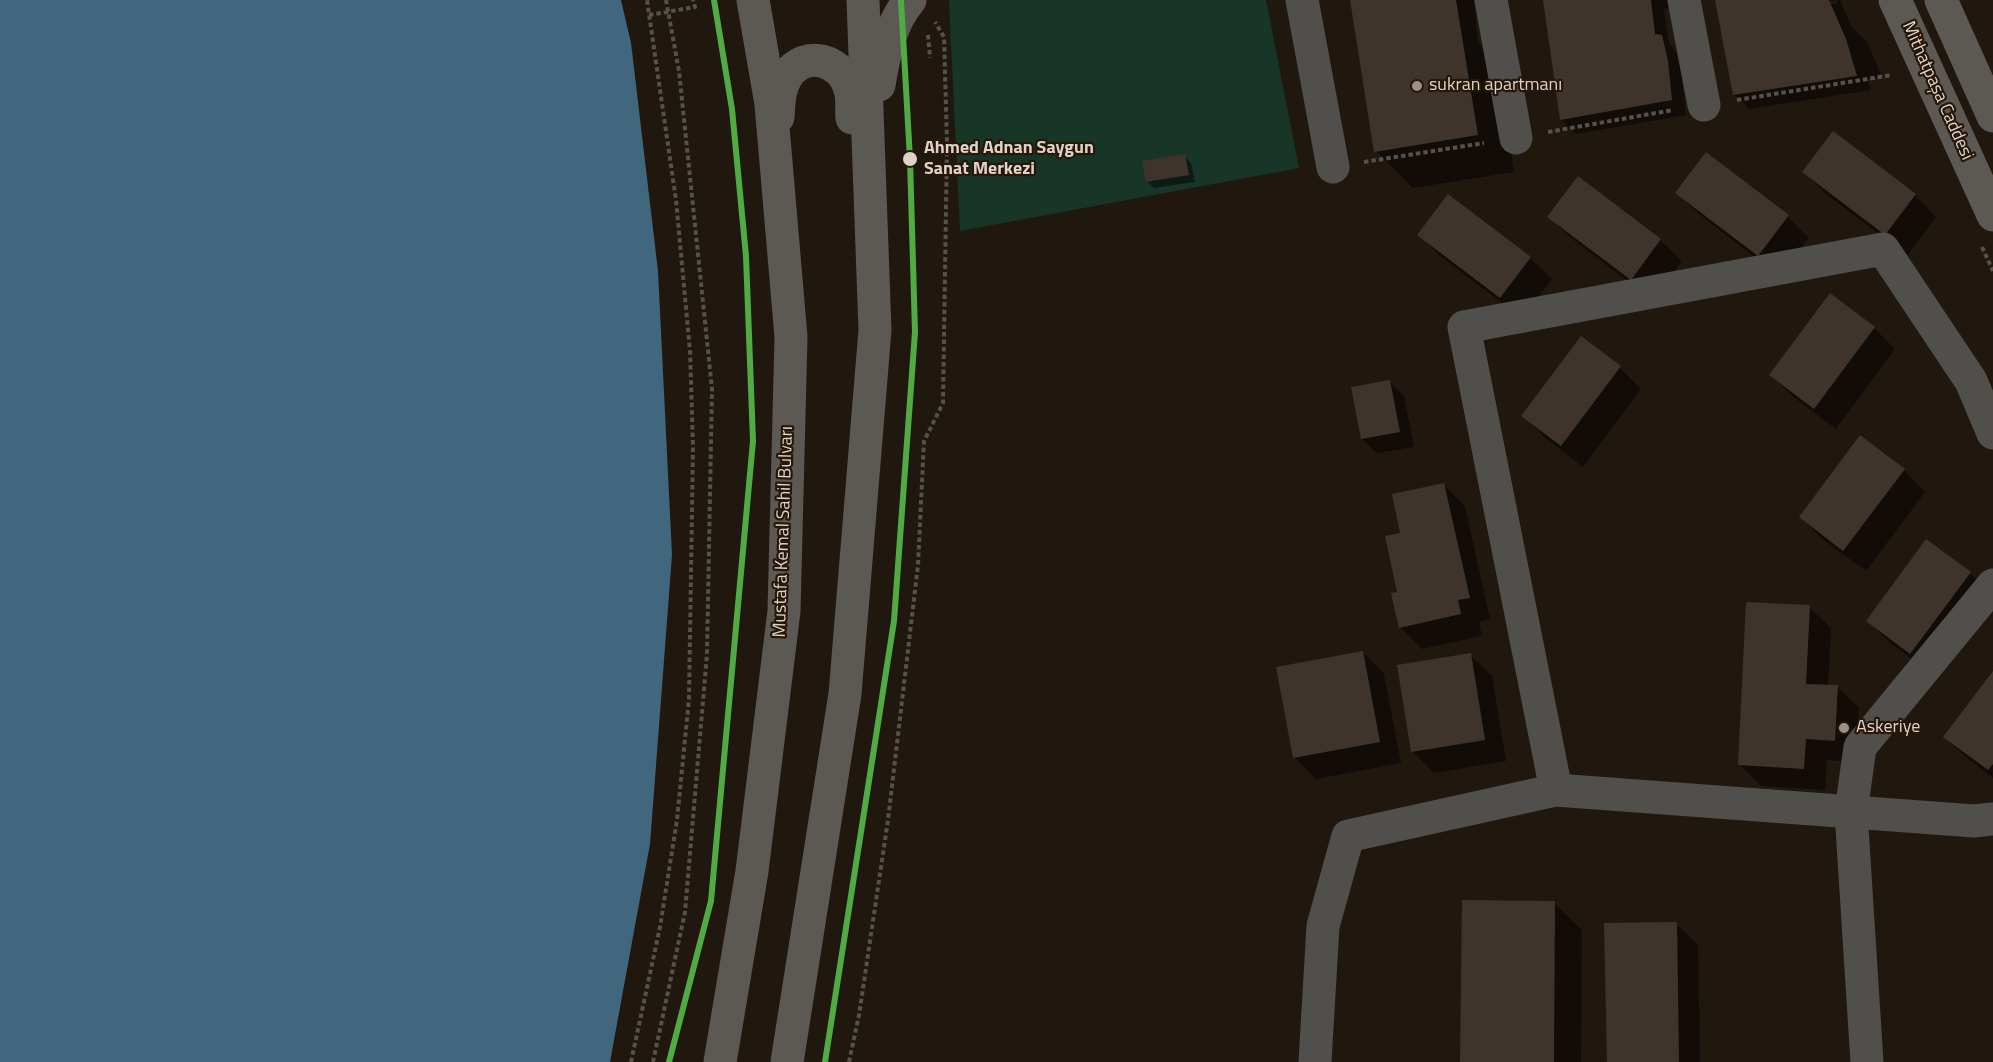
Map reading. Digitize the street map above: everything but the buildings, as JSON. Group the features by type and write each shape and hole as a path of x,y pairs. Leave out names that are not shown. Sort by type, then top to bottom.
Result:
{"main road":[{"name":"Mustafa Kemal Sahil Bulvarı","path":"720,1062 753,871 784,611 791,337 771,104 753,0"},
{"path":"787,1062 845,694 875,330 870,140 863,0"},
{"name":"Mithatpaşa Caddesi","path":"1895,0 1993,215"},
{"path":"1941,0 1992,111"},
{"path":"870,140 886,47 902,10 921,9"},
{"path":"775,151 780,91 786,77 796,64 809,60 828,61 842,72 850,90 855,245 875,330"}],"street":[{"path":"1302,0 1333,167"},
{"path":"1491,0 1516,138"},
{"path":"1684,0 1704,105"},
{"path":"1556,790 1464,327 1883,249 1971,381 1993,433"},
{"path":"1867,1062 1851,812 1860,747 1993,585"},
{"path":"1315,1062 1323,926 1348,836 1556,790 1974,821 1993,819"}],"path":[{"path":"631,1062 660,927 678,809 689,699 693,470 688,328 676,200 647,0"},
{"path":"654,1062 685,912 708,654 712,389 679,71 666,0"},
{"path":"649,15 695,7 693,0"},
{"path":"849,1062 859,1015 888,820 918,565 924,441 943,403 947,131 944,38 921,9"}],"green space":[{"path":"949,0 1266,0 1299,168 960,231"}],"water":[{"path":"0,0 621,0 631,43 658,271 672,555 650,844 610,1062 0,1062"}],"transit line":[{"path":"669,1062 711,901 753,441 746,256 732,109 714,0"},
{"path":"825,1062 894,621 915,332 910,159 901,0"}],"place":[{"name":"sukran apartmanı","path":"1417,86"},
{"name":"Ahmed Adnan Saygun Sanat Merkezi","path":"910,159"},
{"name":"Askeriye","path":"1844,728"}]}
